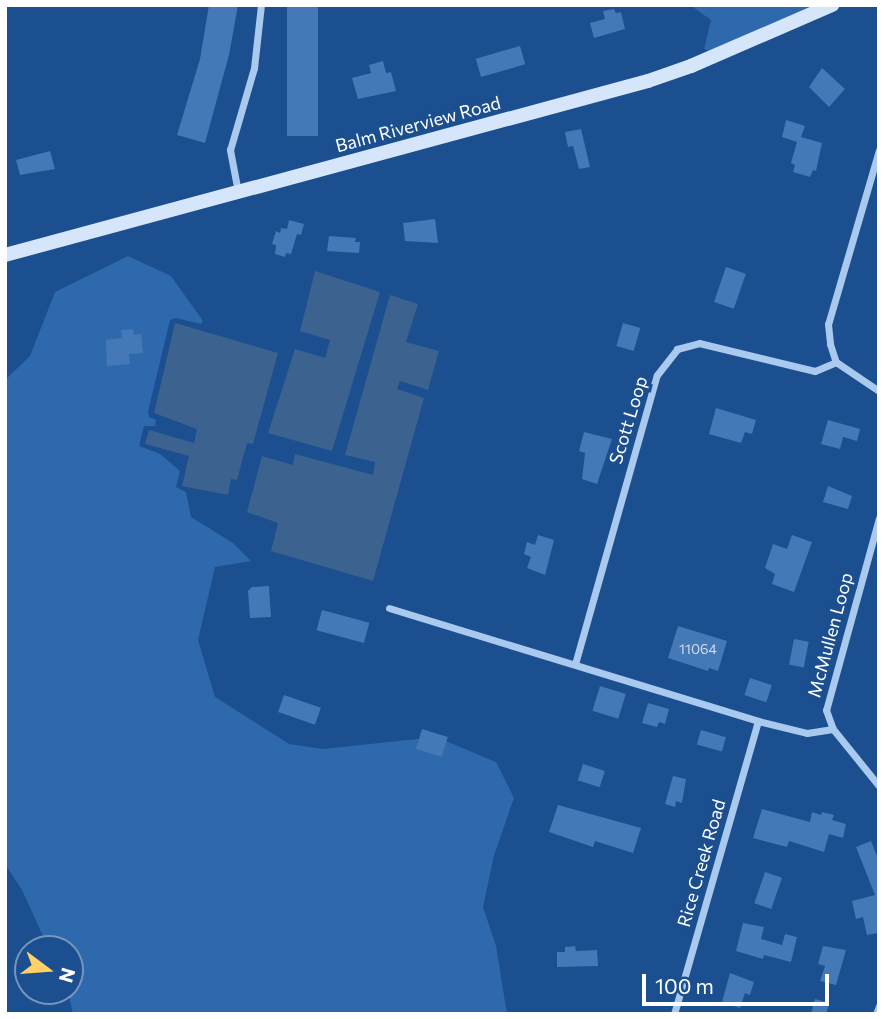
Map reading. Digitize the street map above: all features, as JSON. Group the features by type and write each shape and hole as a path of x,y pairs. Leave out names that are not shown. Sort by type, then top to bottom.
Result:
{"main road":[{"name":"Balm Riverview Road","path":"5,255 648,80 691,66 832,5"}],"street":[{"path":"238,192 230,150 232,134 254,68 261,5"},
{"path":"879,150 828,324 830,344 836,362 879,391"},
{"name":"Scott Loop","path":"575,664 657,375 677,349 699,343 816,370 836,362"},
{"name":"McMullen Loop","path":"832,729 826,710 879,518"},
{"path":"389,608 758,721 807,733 832,729 879,786"},
{"name":"Rice Creek Road","path":"674,1014 758,721"},
{"path":"876,1014 879,1006"}],"shaded area":[{"path":"690,5 817,5 709,51 704,49 711,20"},
{"path":"128,256 171,276 203,321 201,324 176,318 170,320 148,412 149,417 156,420 155,426 144,426 139,446 160,454 180,471 176,487 186,492 191,517 233,543 251,561 215,567 198,640 215,697 289,744 323,749 436,737 496,762 514,798 494,855 483,907 496,946 507,1014 73,1014 71,1005 84,1005 84,935 43,935 22,890 5,864 5,380 30,356 55,292"},
{"path":"315,271 380,292 332,451 268,433 295,349 325,358 330,340 300,331"},
{"path":"390,295 418,304 406,342 439,351 428,390 400,381 397,389 424,398 373,581 271,551 278,523 247,512 262,456 293,465 295,454 373,475 375,462 345,455"},
{"path":"175,323 278,353 253,444 247,443 237,480 231,479 228,495 182,486 189,456 145,444 149,430 194,443 197,429 154,413"}],"building":[{"path":"209,5 238,5 229,55 205,143 177,135 200,59"},
{"path":"287,5 318,5 318,136 287,136"},
{"path":"614,9 616,13 621,12 625,29 594,38 590,23 605,19 603,11"},
{"path":"520,46 525,64 481,77 476,59"},
{"path":"383,61 386,73 391,72 396,91 358,99 352,78 371,73 369,65"},
{"path":"822,68 845,89 829,107 809,87"},
{"path":"786,120 805,126 801,137 822,143 816,171 813,170 810,177 793,172 795,165 791,163 797,142 782,137"},
{"path":"581,129 590,167 579,169 573,146 568,147 565,132"},
{"path":"50,151 55,169 20,175 16,160"},
{"path":"435,219 438,243 405,241 403,223"},
{"path":"289,220 304,224 301,235 297,234 291,254 286,253 285,257 275,254 276,245 272,244 276,231 280,233 281,228 287,229"},
{"path":"329,236 356,238 355,242 360,242 359,253 327,251"},
{"path":"726,267 746,274 734,309 714,302"},
{"path":"623,323 640,328 634,351 616,346"},
{"path":"133,329 134,335 141,334 143,353 129,354 130,364 107,366 106,340 122,338 121,330"},
{"path":"716,408 756,420 752,434 745,432 741,443 709,434"},
{"path":"828,420 860,429 857,441 843,437 840,449 821,444"},
{"path":"584,432 612,439 597,484 582,479 585,453 579,451"},
{"path":"828,486 852,496 848,509 823,502"},
{"path":"538,535 554,540 545,575 527,568 531,557 524,554 527,542 535,545"},
{"path":"792,535 812,542 794,592 772,584 775,574 765,568 773,544 787,549"},
{"path":"269,586 271,617 250,618 248,591 252,587"},
{"path":"322,610 369,623 364,643 317,630"},
{"path":"678,626 727,641 718,671 709,668 708,671 668,658"},
{"path":"794,639 809,642 804,667 789,665"},
{"path":"750,678 772,685 766,702 744,695"},
{"path":"600,686 626,694 618,719 592,711"},
{"path":"284,695 321,708 315,725 278,712"},
{"path":"648,703 669,709 665,724 659,722 657,727 642,723"},
{"path":"422,729 448,737 442,757 416,749"},
{"path":"701,730 726,737 722,752 697,744"},
{"path":"583,764 605,771 600,787 578,780"},
{"path":"673,776 686,779 682,803 676,801 675,807 665,804"},
{"path":"558,805 641,828 633,853 595,841 593,847 549,832"},
{"path":"762,809 810,822 812,812 834,815 832,820 846,824 843,838 829,834 824,852 789,841 787,847 753,838"},
{"path":"871,841 879,861 879,933 867,935 863,917 856,919 852,901 875,895 856,847"},
{"path":"765,872 782,878 771,909 754,903"},
{"path":"743,923 764,927 761,939 782,945 785,934 797,937 791,962 764,955 763,959 736,951"},
{"path":"575,946 576,951 597,950 598,966 557,967 557,952 565,952 565,947"},
{"path":"823,946 846,950 836,985 820,981 825,966 818,964"},
{"path":"730,973 754,982 750,995 745,993 740,1008 722,1002"},
{"path":"815,999 829,1003 826,1014 811,1014"}]}
